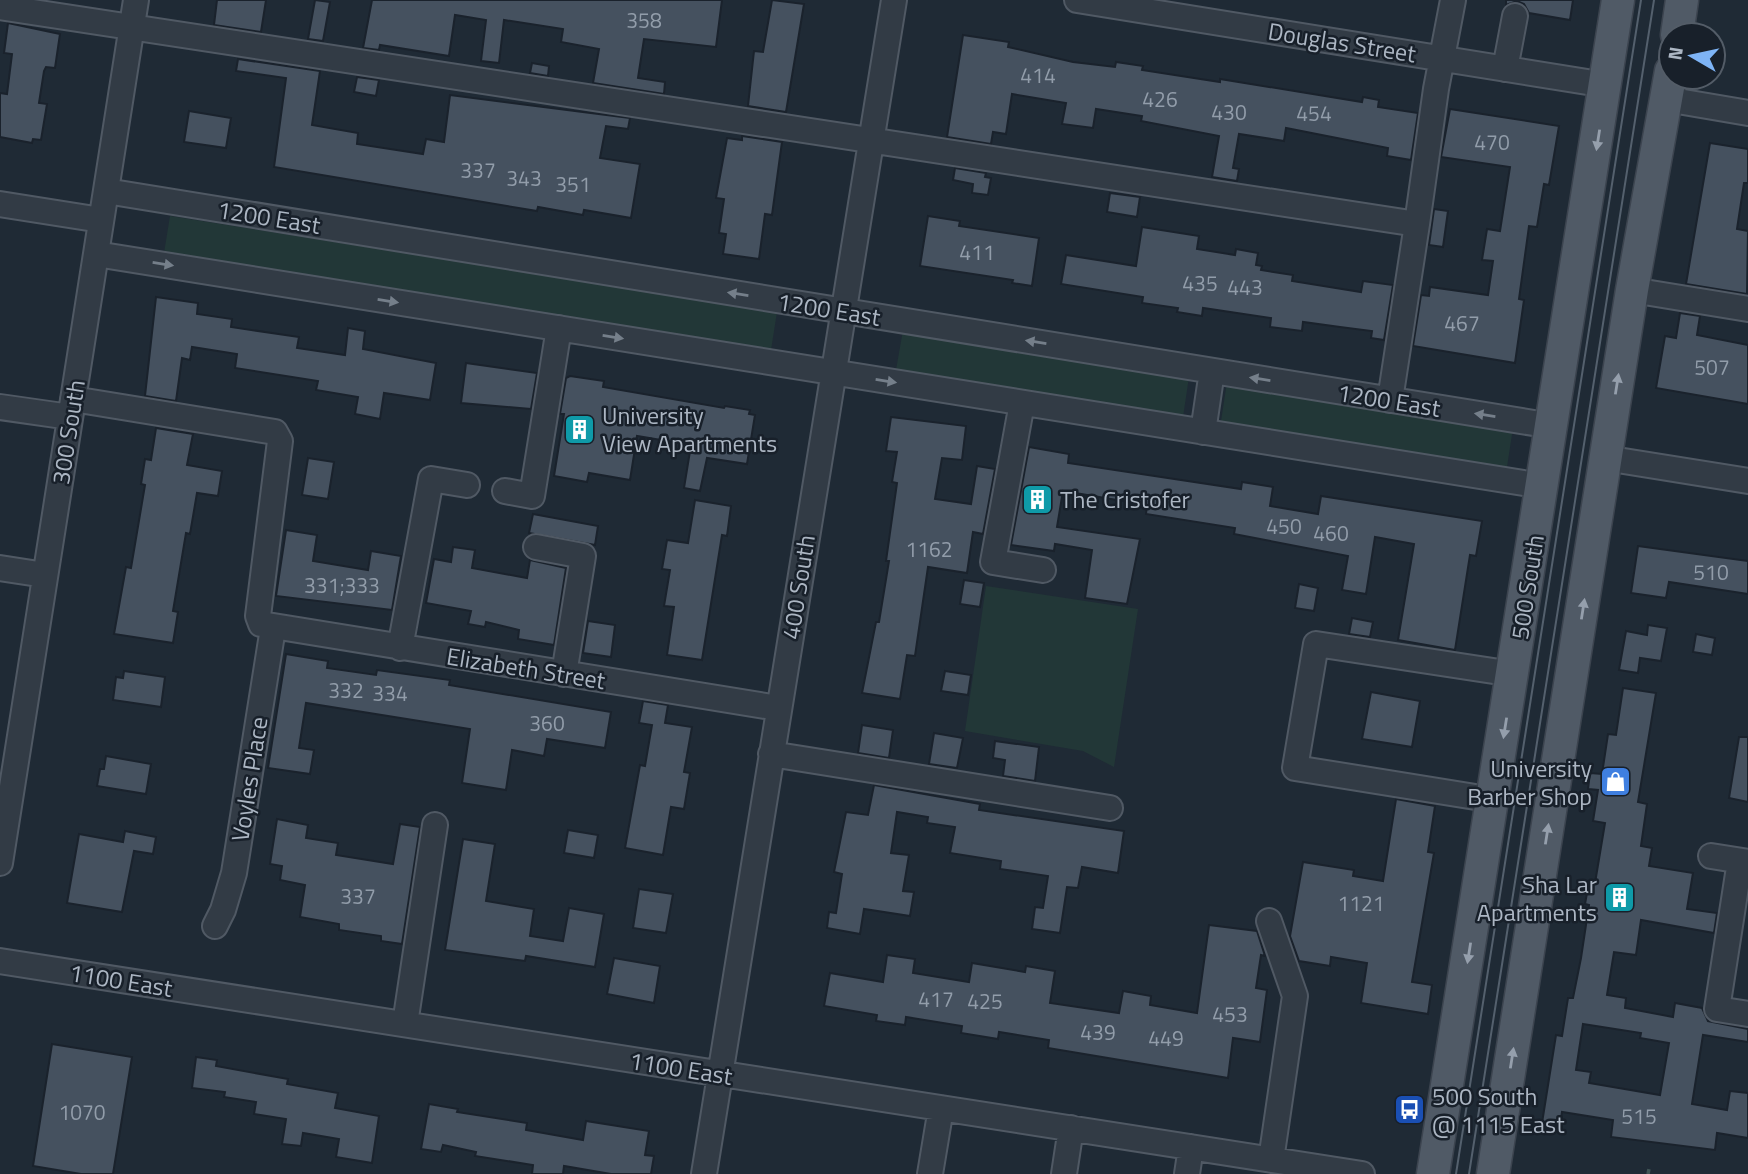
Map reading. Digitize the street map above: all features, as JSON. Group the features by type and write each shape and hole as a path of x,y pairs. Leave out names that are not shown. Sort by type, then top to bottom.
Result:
{"main road":[{"name":"500 South","path":"1433,1174 1618,0"},
{"path":"1679,21 1682,0"},
{"path":"1493,1174 1632,290 1668,91"}],"street":[{"name":"300 South","path":"0,863 136,0"},
{"name":"400 South","path":"704,1174 894,0"},
{"name":"Douglas Street","path":"1077,0 1606,85"},
{"path":"1390,400 1454,0"},
{"path":"0,7 1417,224"},
{"path":"1505,69 1515,16"},
{"path":"1686,91 1748,113"},
{"name":"1200 East","path":"106,191 1552,426"},
{"path":"0,204 101,220"},
{"path":"96,254 1542,486"},
{"path":"1632,290 1748,309"},
{"path":"505,491 532,496 559,328"},
{"path":"1203,432 1212,371"},
{"path":"1022,402 993,562 1043,570"},
{"path":"0,407 71,408 275,432 280,441 258,616 261,624 273,628"},
{"path":"1605,458 1748,481"},
{"path":"400,648 431,479 467,485"},
{"path":"536,547 583,556 564,674"},
{"path":"0,568 46,575"},
{"name":"Elizabeth Street","path":"273,628 778,708"},
{"name":"Voyles Place","path":"215,926 223,910 234,873 273,628"},
{"path":"1493,800 1295,768 1316,644 1513,674"},
{"path":"771,754 1110,808"},
{"path":"405,1024 435,825"},
{"path":"1712,856 1744,862 1717,1009 1748,1014"},
{"path":"1269,920 1295,996 1271,1160"},
{"name":"1100 East","path":"0,961 1362,1174"},
{"path":"930,1174 940,1108"},
{"path":"1064,1174 1071,1128"},
{"path":"1187,1174 1191,1147"}],"green space":[{"path":"170,216 777,312 771,350 164,253"},
{"path":"903,330 1189,377 1183,417 896,370"},
{"path":"1227,382 1513,428 1507,467 1221,421"},
{"path":"986,586 1138,609 1114,767 1083,751 965,731"}],"building":[{"path":"217,0 266,0 261,32 214,25"},
{"path":"315,0 330,2 323,41 308,39"},
{"path":"372,0 722,0 716,47 644,39 638,78 665,82 664,94 593,83 599,49 561,42 563,29 504,20 499,63 481,61 486,20 455,15 449,56 380,45 379,50 363,48"},
{"path":"772,0 804,4 786,112 748,106 754,51 763,52"},
{"path":"1506,0 1573,0 1570,20 1529,13 1524,4 1517,1 1506,5"},
{"path":"8,23 60,34 55,68 46,67 44,71 39,103 47,104 41,140 33,139 32,143 0,137 0,93 7,94 12,54 4,53"},
{"path":"963,35 1009,42 1008,47 1073,62 1115,67 1116,62 1143,66 1142,70 1220,82 1220,79 1362,102 1363,97 1379,100 1378,107 1418,113 1411,160 1387,156 1388,148 1286,128 1284,141 1239,134 1233,168 1239,169 1237,181 1212,177 1219,136 1141,121 1142,116 1096,109 1093,128 1062,124 1066,103 1012,94 1006,134 993,132 991,144 947,137"},
{"path":"238,59 320,71 312,125 358,133 357,144 423,154 426,139 444,142 450,95 630,118 628,129 606,126 600,158 640,164 631,218 584,210 583,215 538,207 537,211 274,167 286,78 236,71"},
{"path":"532,63 549,66 548,76 530,73"},
{"path":"357,77 379,80 376,96 354,92"},
{"path":"1450,109 1559,126 1549,185 1544,184 1537,227 1529,226 1519,299 1524,300 1515,363 1413,346 1421,295 1429,296 1430,287 1488,295 1493,261 1482,260 1487,229 1500,231 1510,167 1441,157"},
{"path":"189,111 231,118 226,148 184,142"},
{"path":"742,136 782,142 772,215 765,214 759,259 723,254 726,234 719,233 724,199 716,198 727,138 742,140"},
{"path":"1710,143 1748,149 1748,183 1744,183 1737,229 1748,231 1747,294 1686,284"},
{"path":"955,168 986,173 985,177 991,178 988,195 972,193 973,184 953,180"},
{"path":"1110,193 1140,197 1137,217 1107,212"},
{"path":"1434,209 1448,211 1443,247 1429,245"},
{"path":"928,216 960,221 959,226 1039,238 1032,286 1012,283 1013,280 920,266"},
{"path":"1142,227 1199,236 1197,249 1235,255 1236,249 1258,253 1256,265 1262,266 1261,270 1293,275 1292,281 1361,292 1363,281 1393,285 1384,340 1371,338 1372,331 1303,322 1302,331 1270,327 1271,318 1203,308 1202,316 1177,312 1178,308 1142,303 1143,297 1061,284 1066,255 1136,266"},
{"path":"156,297 198,303 197,314 232,319 231,327 299,337 297,348 345,355 348,328 365,331 363,349 436,363 430,400 384,393 380,419 355,414 358,397 316,390 318,381 235,368 237,354 192,347 190,360 182,358 176,401 145,396"},
{"path":"1680,313 1700,316 1697,335 1748,345 1748,404 1656,388 1665,336 1676,338"},
{"path":"466,363 537,373 531,409 461,403"},
{"path":"570,376 604,381 603,387 750,410 749,414 755,415 747,464 707,458 700,491 684,488 691,445 637,436 630,480 589,473 587,482 554,476 564,414 560,414 566,378"},
{"path":"891,417 966,426 962,460 942,458 935,499 971,504 977,466 995,469 983,534 973,532 967,573 928,567 915,656 907,655 900,699 862,693 876,622 879,622 889,561 886,561 897,483 892,482 897,452 886,451"},
{"path":"156,428 193,434 187,465 222,471 218,496 197,493 190,534 186,533 173,611 178,612 173,643 114,634 126,567 131,568 145,485 141,484 145,459 151,460"},
{"path":"1029,447 1069,454 1068,463 1241,489 1242,482 1273,487 1270,506 1318,514 1321,496 1482,521 1476,556 1470,555 1455,650 1398,640 1414,544 1375,537 1366,594 1342,590 1348,556 1234,534 1235,528 1146,514 1147,505 1063,491 1057,527 1140,539 1127,604 1085,598 1092,550 1055,544 1054,551 1011,545"},
{"path":"308,458 334,462 328,499 302,495"},
{"path":"695,500 731,506 727,536 722,535 702,660 667,655 674,607 664,606 670,570 662,569 667,540 688,543"},
{"path":"533,514 598,526 595,545 529,533"},
{"path":"286,530 317,535 313,561 368,570 371,551 401,556 392,610 276,596"},
{"path":"1638,546 1748,561 1748,594 1669,582 1666,598 1631,593"},
{"path":"453,547 475,550 472,568 527,578 530,560 566,568 554,645 518,639 519,630 486,622 485,627 468,624 471,611 426,603 434,559 451,562"},
{"path":"964,580 984,583 980,607 960,604"},
{"path":"1299,584 1318,588 1314,611 1295,608"},
{"path":"1352,618 1373,622 1370,637 1349,634"},
{"path":"588,621 615,625 611,657 583,653"},
{"path":"1648,625 1667,628 1661,661 1640,658 1638,673 1619,670 1626,631 1647,635"},
{"path":"1696,634 1715,638 1712,655 1693,652"},
{"path":"286,654 328,661 327,668 376,675 377,670 450,680 449,685 611,712 605,748 547,739 544,756 512,750 506,790 462,783 470,729 306,703 299,748 314,750 310,774 268,768"},
{"path":"124,671 165,677 161,707 113,700 116,677 123,678"},
{"path":"945,671 971,675 968,695 941,691"},
{"path":"1623,688 1656,693 1638,802 1647,804 1641,846 1652,848 1649,866 1693,873 1687,909 1717,913 1714,933 1641,920 1636,955 1614,952 1607,995 1626,998 1625,1008 1673,1017 1675,1003 1702,1008 1708,1021 1748,1029 1748,1042 1703,1035 1692,1104 1727,1110 1730,1091 1748,1093 1748,1138 1717,1133 1715,1150 1611,1137 1613,1120 1562,1112 1560,1126 1542,1123 1556,1035 1562,1036 1568,998 1573,998 1589,905 1585,904 1589,882 1595,883 1605,823 1593,821 1598,790 1588,789 1590,773 1602,774 1608,734 1616,735","holes":["1583,1024 1641,1033 1640,1038 1669,1043 1660,1095 1589,1083 1591,1072 1576,1070"]},
{"path":"1371,692 1420,701 1412,747 1362,739"},
{"path":"643,701 668,705 665,723 692,727 684,772 690,773 684,809 671,807 663,855 625,848 640,765 645,766 652,725 639,723"},
{"path":"862,725 893,730 889,758 858,753"},
{"path":"934,733 963,738 957,768 929,764"},
{"path":"1739,737 1748,737 1748,802 1729,798"},
{"path":"995,741 1039,747 1035,781 1003,776 1005,760 993,758"},
{"path":"106,756 151,764 146,794 97,786"},
{"path":"874,785 980,804 979,810 1124,831 1118,873 1082,867 1078,888 1067,887 1060,933 1032,929 1035,907 1043,908 1048,876 1000,869 1001,861 950,853 955,827 927,823 928,817 897,812 891,853 909,855 903,891 914,892 910,916 864,909 860,934 827,928 829,912 836,913 842,874 834,872 846,812 868,815"},
{"path":"1396,799 1435,806 1428,852 1434,853 1412,982 1432,985 1428,1014 1361,1003 1367,963 1331,957 1330,966 1299,961 1290,936 1303,862 1354,870 1353,876 1383,881"},
{"path":"277,819 308,825 306,838 338,843 336,855 393,864 400,824 420,827 402,944 381,941 381,936 339,930 339,924 300,917 305,885 280,880 282,866 270,864"},
{"path":"568,830 598,835 594,858 564,853"},
{"path":"125,831 156,837 153,854 134,851 122,912 67,903 79,834 123,842"},
{"path":"463,839 495,844 486,901 534,909 530,936 563,941 569,908 604,914 595,967 526,956 525,961 445,950"},
{"path":"639,889 673,894 666,933 633,928"},
{"path":"1209,925 1257,931 1265,956 1261,955 1256,988 1267,990 1260,1042 1233,1038 1228,1078 1048,1048 1049,1040 999,1032 998,1039 961,1033 962,1026 906,1017 905,1025 876,1021 877,1015 824,1006 830,973 883,982 887,955 915,959 913,973 969,982 972,963 1025,972 1026,966 1055,971 1050,1003 1119,1013 1123,991 1151,996 1150,1005 1197,1013"},
{"path":"614,958 660,966 654,1003 607,994"},
{"path":"52,1044 132,1057 113,1174 81,1174 33,1166"},
{"path":"196,1057 217,1060 216,1066 288,1079 287,1084 338,1093 335,1108 379,1116 372,1163 336,1157 339,1139 303,1133 301,1146 282,1144 286,1119 254,1114 256,1102 224,1097 225,1092 192,1088"},
{"path":"429,1104 458,1109 457,1112 527,1123 526,1130 583,1140 586,1121 649,1131 645,1155 654,1156 651,1174 611,1174 564,1166 563,1174 532,1174 533,1165 475,1156 476,1152 443,1145 441,1152 421,1149"}],"tram line":[{"path":"1456,1174 1641,0"},
{"path":"1469,1174 1654,0"}],"place":[{"name":"University View Apartments","path":"579,429"},
{"name":"The Cristofer","path":"1037,499"},
{"name":"University Barber Shop","path":"1615,782"},
{"name":"Sha Lar Apartments","path":"1620,898"},
{"name":"500 South @ 1115 East","path":"1409,1110"}]}
